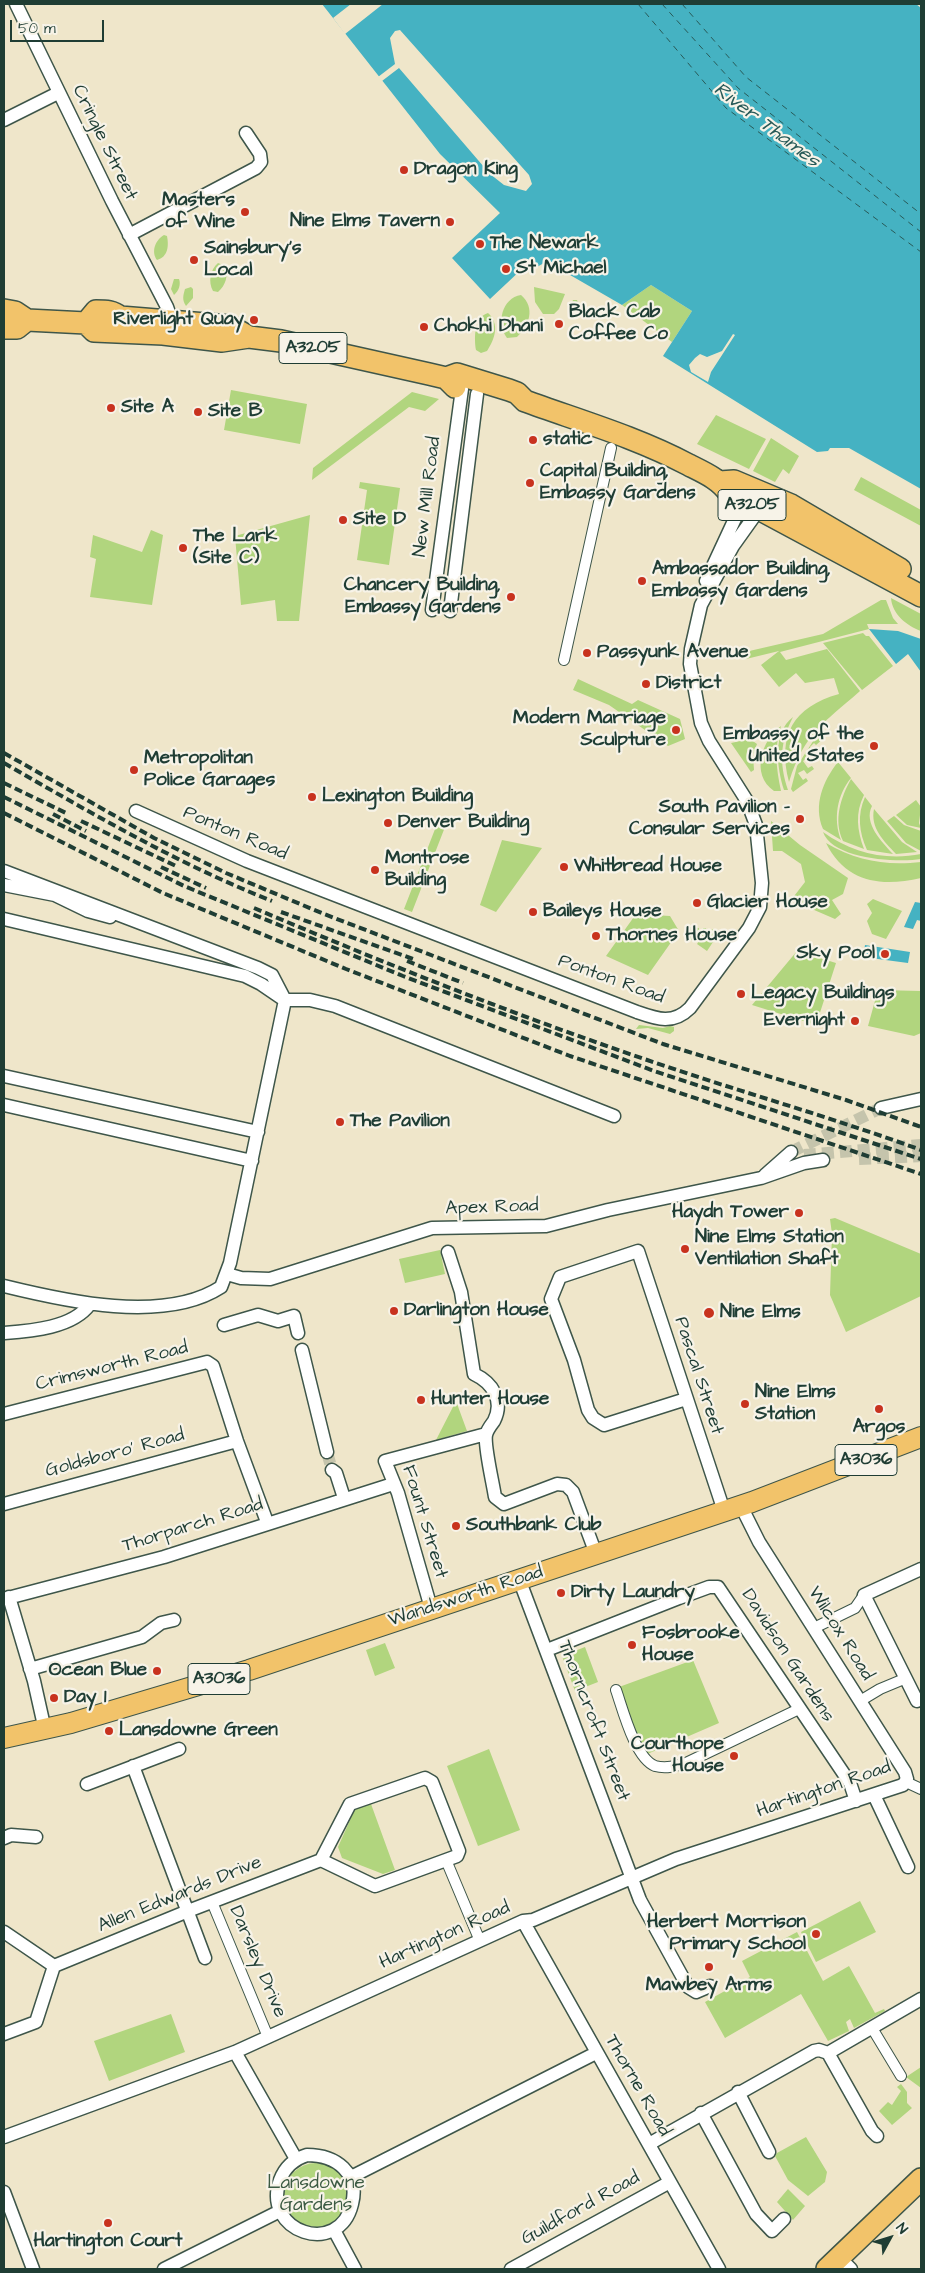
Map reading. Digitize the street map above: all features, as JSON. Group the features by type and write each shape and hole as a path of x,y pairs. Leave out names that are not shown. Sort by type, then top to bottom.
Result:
{"highway":[{"name":"A3205","path":"4,310 15,312 27,320 86,323 96,311 104,311 115,312 120,317 168,328 230,326 248,337 377,361 516,404 525,401"},
{"name":"A3205","path":"4,328 17,328 27,320"},
{"name":"A3205","path":"461,387 457,374 517,393 525,401 638,440 720,482 734,480 755,498 921,596"},
{"name":"A3205","path":"755,498 791,505 921,581"},
{"path":"839,2265 921,2179"}],"main road":[{"name":"Wandsworth Road","path":"4,1738 45,1730 166,1696 732,1509 887,1452 921,1437"}],"street":[{"name":"Cringle Street","path":"16,4 58,93 160,297 168,328"},
{"path":"4,120 58,93"},
{"path":"129,235 256,168 261,162 260,154 246,133"},
{"name":"New Mill Road","path":"432,610 461,387"},
{"name":"New Mill Road","path":"450,611 461,387"},
{"path":"564,660 611,448"},
{"name":"Ponton Road","path":"701,605 744,529 755,498"},
{"name":"Ponton Road","path":"136,811 247,861 637,1012 662,1020 680,1017 690,1008 749,928 760,907 762,883 756,825 743,794 709,741 696,706 691,656 701,605 701,594 755,498"},
{"path":"4,871 139,920 272,974 285,1000 227,1274 221,1288 201,1298 150,1306 90,1304 4,1286"},
{"path":"4,885 54,896 88,911 126,922 139,920"},
{"path":"4,919 245,976 285,1000 310,1000 335,1006 614,1116"},
{"path":"4,1076 258,1132"},
{"path":"881,1108 921,1099"},
{"path":"4,1105 252,1161"},
{"path":"761,1178 791,1152"},
{"path":"761,1178 804,1155"},
{"path":"761,1178 804,1163 823,1160"},
{"name":"Apex Road","path":"227,1274 241,1278 270,1280 395,1238 432,1228 546,1226 761,1178"},
{"name":"Pascal Street","path":"686,1399 604,1425 593,1418 588,1410 574,1360 551,1299 560,1277 638,1251 686,1399 732,1509"},
{"path":"448,1252 459,1285 474,1374 488,1382 494,1390 499,1404 494,1421 486,1434 495,1497 504,1504 557,1484 566,1485 573,1492 596,1554"},
{"path":"4,1333 23,1332 68,1321 84,1313 90,1304"},
{"path":"224,1325 258,1315 278,1320 294,1316 298,1332"},
{"path":"302,1350 327,1452"},
{"name":"Crimsworth Road","path":"4,1414 207,1362 213,1366 237,1442 267,1522"},
{"name":"Fount Street","path":"432,1608 398,1493 392,1484 385,1461 486,1434"},
{"name":"Goldsboro' Road","path":"4,1504 237,1442"},
{"path":"332,1470 336,1473 344,1498"},
{"name":"Thorparch Road","path":"6,1598 164,1557 267,1522 392,1484"},
{"name":"Wilcox Road","path":"732,1509 759,1542 814,1628 905,1772 906,1782"},
{"path":"814,1628 855,1608 864,1595 921,1569"},
{"name":"Thorncroft Street","path":"519,1579 640,1900 683,1981 696,1992 710,1986"},
{"name":"Davidson Gardens","path":"546,1650 709,1587 718,1587 850,1783 856,1800"},
{"path":"864,1595 904,1678 917,1701 921,1699"},
{"path":"6,1598 30,1669 45,1730"},
{"path":"30,1669 142,1637 161,1623 174,1620"},
{"path":"860,1701 880,1688 904,1678"},
{"path":"616,1690 638,1749 648,1762 669,1768 686,1764 799,1709"},
{"path":"87,1784 179,1748"},
{"path":"133,1766 206,1958"},
{"path":"425,1778 432,1782 458,1851 457,1856 375,1886 321,1860 350,1804 425,1778"},
{"path":"906,1782 921,1788"},
{"name":"Hartington Road","path":"4,2137 235,2052 523,1921 533,1920 630,1877 676,1859 874,1795 906,1782"},
{"path":"874,1795 908,1867"},
{"path":"4,1838 11,1835 36,1837"},
{"name":"Allen Edwards Drive","path":"54,1966 188,1911 321,1860"},
{"path":"446,1860 480,1941"},
{"name":"Darsley Drive","path":"212,1902 268,2037"},
{"name":"Thorne Road","path":"523,1921 596,2053 720,2269"},
{"path":"4,1932 54,1966 36,2022 4,2034"},
{"path":"828,2053 921,2000"},
{"path":"872,2028 901,2076"},
{"path":"649,2144 738,2092 819,2050 828,2053 872,2131 877,2136"},
{"path":"235,2052 296,2158"},
{"path":"351,2177 596,2053"},
{"path":"738,2092 770,2152"},
{"path":"701,2113 756,2214 772,2231 784,2219"},
{"path":"307,2155 325,2157 338,2163 351,2177 354,2196 350,2214 334,2230 317,2235 304,2233 291,2226 280,2211 277,2190 281,2177 296,2158 307,2155"},
{"name":"Guildford Road","path":"511,2269 670,2182"},
{"path":"4,2192 33,2269"},
{"path":"164,2269 280,2211"},
{"path":"334,2230 355,2269"}],"green space":[{"path":"164,235 167,236 167,251 161,259 157,260 154,253 155,246"},
{"path":"218,263 226,266 227,273 225,283 218,292 213,291 211,288 210,280 213,269"},
{"path":"174,279 179,279 180,283 174,295 171,289"},
{"path":"651,285 692,311 672,342 622,305"},
{"path":"191,287 193,289 193,298 186,306 183,300 184,291"},
{"path":"534,287 565,294 559,309 554,314 543,314 535,302"},
{"path":"521,295 526,300 529,317 525,328 517,337 507,338 502,325 503,312 509,301"},
{"path":"573,300 577,300 579,308 577,315 573,318 569,310"},
{"path":"488,313 494,322 495,332 487,351 481,353 476,350 476,328 483,315"},
{"path":"231,390 307,404 300,444 224,430"},
{"path":"412,392 439,399 425,411 409,407 312,480 313,468"},
{"path":"716,415 766,439 749,469 697,444"},
{"path":"771,438 799,456 789,474 783,469 775,482 753,471"},
{"path":"861,477 921,510 921,526 854,490"},
{"path":"360,482 400,488 389,565 357,560 367,490 359,488"},
{"path":"310,515 299,621 277,621 275,600 241,605 235,536"},
{"path":"151,530 163,535 152,605 90,597 96,559 90,557 93,535 142,552"},
{"path":"891,598 921,614 921,631 901,619 894,609"},
{"path":"881,600 886,600 893,618 898,624 867,624 869,629 780,652 786,660 827,649 860,691 825,721 809,740 795,765 789,782 785,750 787,737 792,725 810,707 839,694 834,678 805,683 796,673 779,687 761,665 779,651 746,659 745,652 823,634"},
{"path":"863,633 869,636 893,666 862,690 823,643"},
{"path":"578,679 632,704 638,700 680,719 685,739 668,746 609,705 573,690"},
{"path":"793,717 783,744 782,762 788,790 784,790 778,761 779,741 786,724"},
{"path":"781,726 776,758 781,791 774,791 762,776 761,757 774,732"},
{"path":"819,732 823,739 810,747 814,756 818,754 820,756 813,762 809,757 803,761 808,768 812,766 814,769 807,774 804,770 798,773 803,780 806,778 808,781 793,792 791,789 797,766"},
{"path":"750,739 757,744 753,754 754,770 751,772 731,743"},
{"path":"838,762 851,778 842,792 838,808 837,824 841,840 823,829 819,811 819,802 824,785"},
{"path":"851,779 864,795 859,808 858,822 864,849 843,841 840,833 838,817 841,801"},
{"path":"865,797 872,806 870,819 875,832 893,854 867,850 860,824 862,804"},
{"path":"916,800 921,807 919,823 921,828 907,825 896,815"},
{"path":"874,809 902,842 917,852 896,854 876,828 873,816"},
{"path":"894,816 904,825 921,831 921,851 906,843 887,821"},
{"path":"771,821 800,845 848,878 843,894 832,900 841,914 835,919 791,900 805,882 801,864 782,851 773,851"},
{"path":"437,824 445,827 412,912 404,909"},
{"path":"823,832 858,850 882,856 921,854 921,859 897,860 866,857 839,848 829,841"},
{"path":"502,840 542,848 496,912 480,905"},
{"path":"826,843 849,854 872,861 896,863 921,862 921,878 892,882 866,879 844,867"},
{"path":"873,899 902,911 886,939 872,934 867,921 872,913 867,904"},
{"path":"636,914 670,916 679,931 648,975 606,956"},
{"path":"690,927 699,928 698,936 694,942 685,935"},
{"path":"703,928 706,928 706,937 707,929 711,929 711,932 712,929 715,930 713,942 707,951 697,944 702,937"},
{"path":"797,951 836,963 816,1025 752,1005"},
{"path":"878,990 921,991 921,1033 914,1036 868,1026"},
{"path":"639,1025 663,1028 670,1026 674,1027 674,1031 670,1034 648,1028 636,1029"},
{"path":"835,1218 921,1254 921,1296 846,1332 830,1295 832,1234 830,1219"},
{"path":"440,1250 445,1274 405,1283 399,1259"},
{"path":"456,1401 467,1431 436,1440"},
{"path":"385,1643 395,1668 375,1676 366,1650"},
{"path":"585,1647 598,1682 575,1691 562,1656"},
{"path":"693,1660 719,1723 645,1755 619,1687"},
{"path":"489,1749 520,1830 478,1846 447,1766"},
{"path":"371,1804 395,1870 383,1874 342,1858 338,1847 355,1809"},
{"path":"860,1901 876,1932 816,1962 801,1932"},
{"path":"797,1932 823,1981 849,1966 875,2013 884,2009 885,2011 854,2028 850,2019 846,2022 849,2031 828,2041 801,1994 725,2038 705,2002 750,1977 742,1961"},
{"path":"171,2014 185,2052 109,2081 94,2041"},
{"path":"921,2067 921,2088 906,2077"},
{"path":"901,2084 907,2092 907,2103 912,2108 892,2125 879,2111 888,2102 892,2105 901,2091 897,2087"},
{"path":"806,2137 827,2172 825,2182 808,2196 788,2180 775,2156 777,2153"},
{"name":"Lansdowne Gardens","path":"316,2163 328,2165 339,2172 346,2183 348,2195 346,2207 339,2218 328,2225 316,2227 304,2225 293,2218 286,2207 284,2195 286,2183 293,2172 304,2165"},
{"path":"788,2189 805,2206 793,2220 777,2202"}],"water":[{"name":"River Thames","path":"322,4 916,4 921,8 921,489 849,448 830,448 828,451 817,452 663,356 692,311 651,285 622,305 551,264 544,263 528,272 523,268 490,299 452,258 500,213 440,154"},
{"path":"869,629 898,631 921,639 921,672 908,654 896,664"},
{"path":"915,902 921,903 921,921 917,920 913,929 904,927"},
{"path":"865,945 910,952 908,963 863,957"}],"pier":[{"path":"351,4 383,4 345,34 333,18"},
{"path":"400,30 529,175 532,184 526,191 504,185 490,174 399,68 382,81 378,77 395,64 390,38 395,31"},
{"path":"733,334 735,335 711,372 708,382 691,372 689,365 695,358 700,354 707,357 722,351"}],"ferry route":[{"path":"638,4 726,108 921,252"},
{"path":"662,4 738,88 921,232"},
{"path":"682,4 746,77 921,214"}],"tunnel":[{"path":"791,1152 881,1108"},
{"path":"804,1155 921,1145"},
{"path":"859,1159 921,1156"},
{"path":"327,1452 332,1470"}],"railway":[{"path":"4,753 154,838 226,873 324,914 663,1044 846,1100 921,1127"},
{"path":"4,763 102,819 169,854 272,901"},
{"path":"4,783 66,813"},
{"path":"4,797 184,886 403,976 654,1071 921,1159"},
{"path":"4,813 163,893 346,969 570,1056 921,1174"},
{"path":"53,814 86,831"},
{"path":"81,821 176,866"},
{"path":"161,867 206,888"},
{"path":"254,908 403,970 504,1009 656,1063 921,1150"},
{"path":"281,912 416,960"},
{"path":"407,961 463,983"}],"place":[{"name":"Dragon King","path":"404,170"},
{"name":"Masters of Wine","path":"245,212"},
{"name":"Nine Elms Tavern","path":"450,222"},
{"name":"The Newark","path":"480,244"},
{"name":"Sainsbury's Local","path":"194,260"},
{"name":"St Michael","path":"506,269"},
{"name":"Riverlight Quay","path":"254,320"},
{"name":"Black Cab Coffee Co","path":"559,324"},
{"name":"Chokhi Dhani","path":"424,327"},
{"name":"Site A","path":"111,408"},
{"name":"Site B","path":"198,412"},
{"name":"static","path":"533,440"},
{"name":"Capital Building, Embassy Gardens","path":"530,483"},
{"name":"Site D","path":"343,520"},
{"name":"The Lark (Site C)","path":"183,548"},
{"name":"Ambassador Building, Embassy Gardens","path":"642,581"},
{"name":"Chancery Building, Embassy Gardens","path":"511,597"},
{"name":"Passyunk Avenue","path":"587,653"},
{"name":"District","path":"646,684"},
{"name":"Modern Marriage Sculpture","path":"676,730"},
{"name":"Embassy of the United States","path":"874,746"},
{"name":"Metropolitan Police Garages","path":"134,770"},
{"name":"Lexington Building","path":"312,797"},
{"name":"South Pavilion - Consular Services","path":"800,819"},
{"name":"Denver Building","path":"388,823"},
{"name":"Whitbread House","path":"564,867"},
{"name":"Montrose Building","path":"375,870"},
{"name":"Glacier House","path":"697,903"},
{"name":"Baileys House","path":"533,912"},
{"name":"Thornes House","path":"596,936"},
{"name":"Sky Pool","path":"885,954"},
{"name":"Legacy Buildings","path":"741,994"},
{"name":"Evernight","path":"855,1021"},
{"name":"The Pavilion","path":"340,1122"},
{"name":"Haydn Tower","path":"799,1213"},
{"name":"Nine Elms Station Ventilation Shaft","path":"685,1249"},
{"name":"Darlington House","path":"394,1311"},
{"name":"Nine Elms","path":"709,1313"},
{"name":"Hunter House","path":"421,1400"},
{"name":"Nine Elms Station","path":"745,1404"},
{"name":"Argos","path":"879,1409"},
{"name":"Southbank Club","path":"456,1526"},
{"name":"Dirty Laundry","path":"561,1593"},
{"name":"Fosbrooke House","path":"632,1645"},
{"name":"Ocean Blue","path":"157,1671"},
{"name":"Day 1","path":"54,1698"},
{"name":"Lansdowne Green","path":"109,1731"},
{"name":"Courthope House","path":"734,1756"},
{"name":"Herbert Morrison Primary School","path":"816,1934"},
{"name":"Mawbey Arms","path":"709,1967"},
{"name":"Hartington Court","path":"108,2223"}]}
